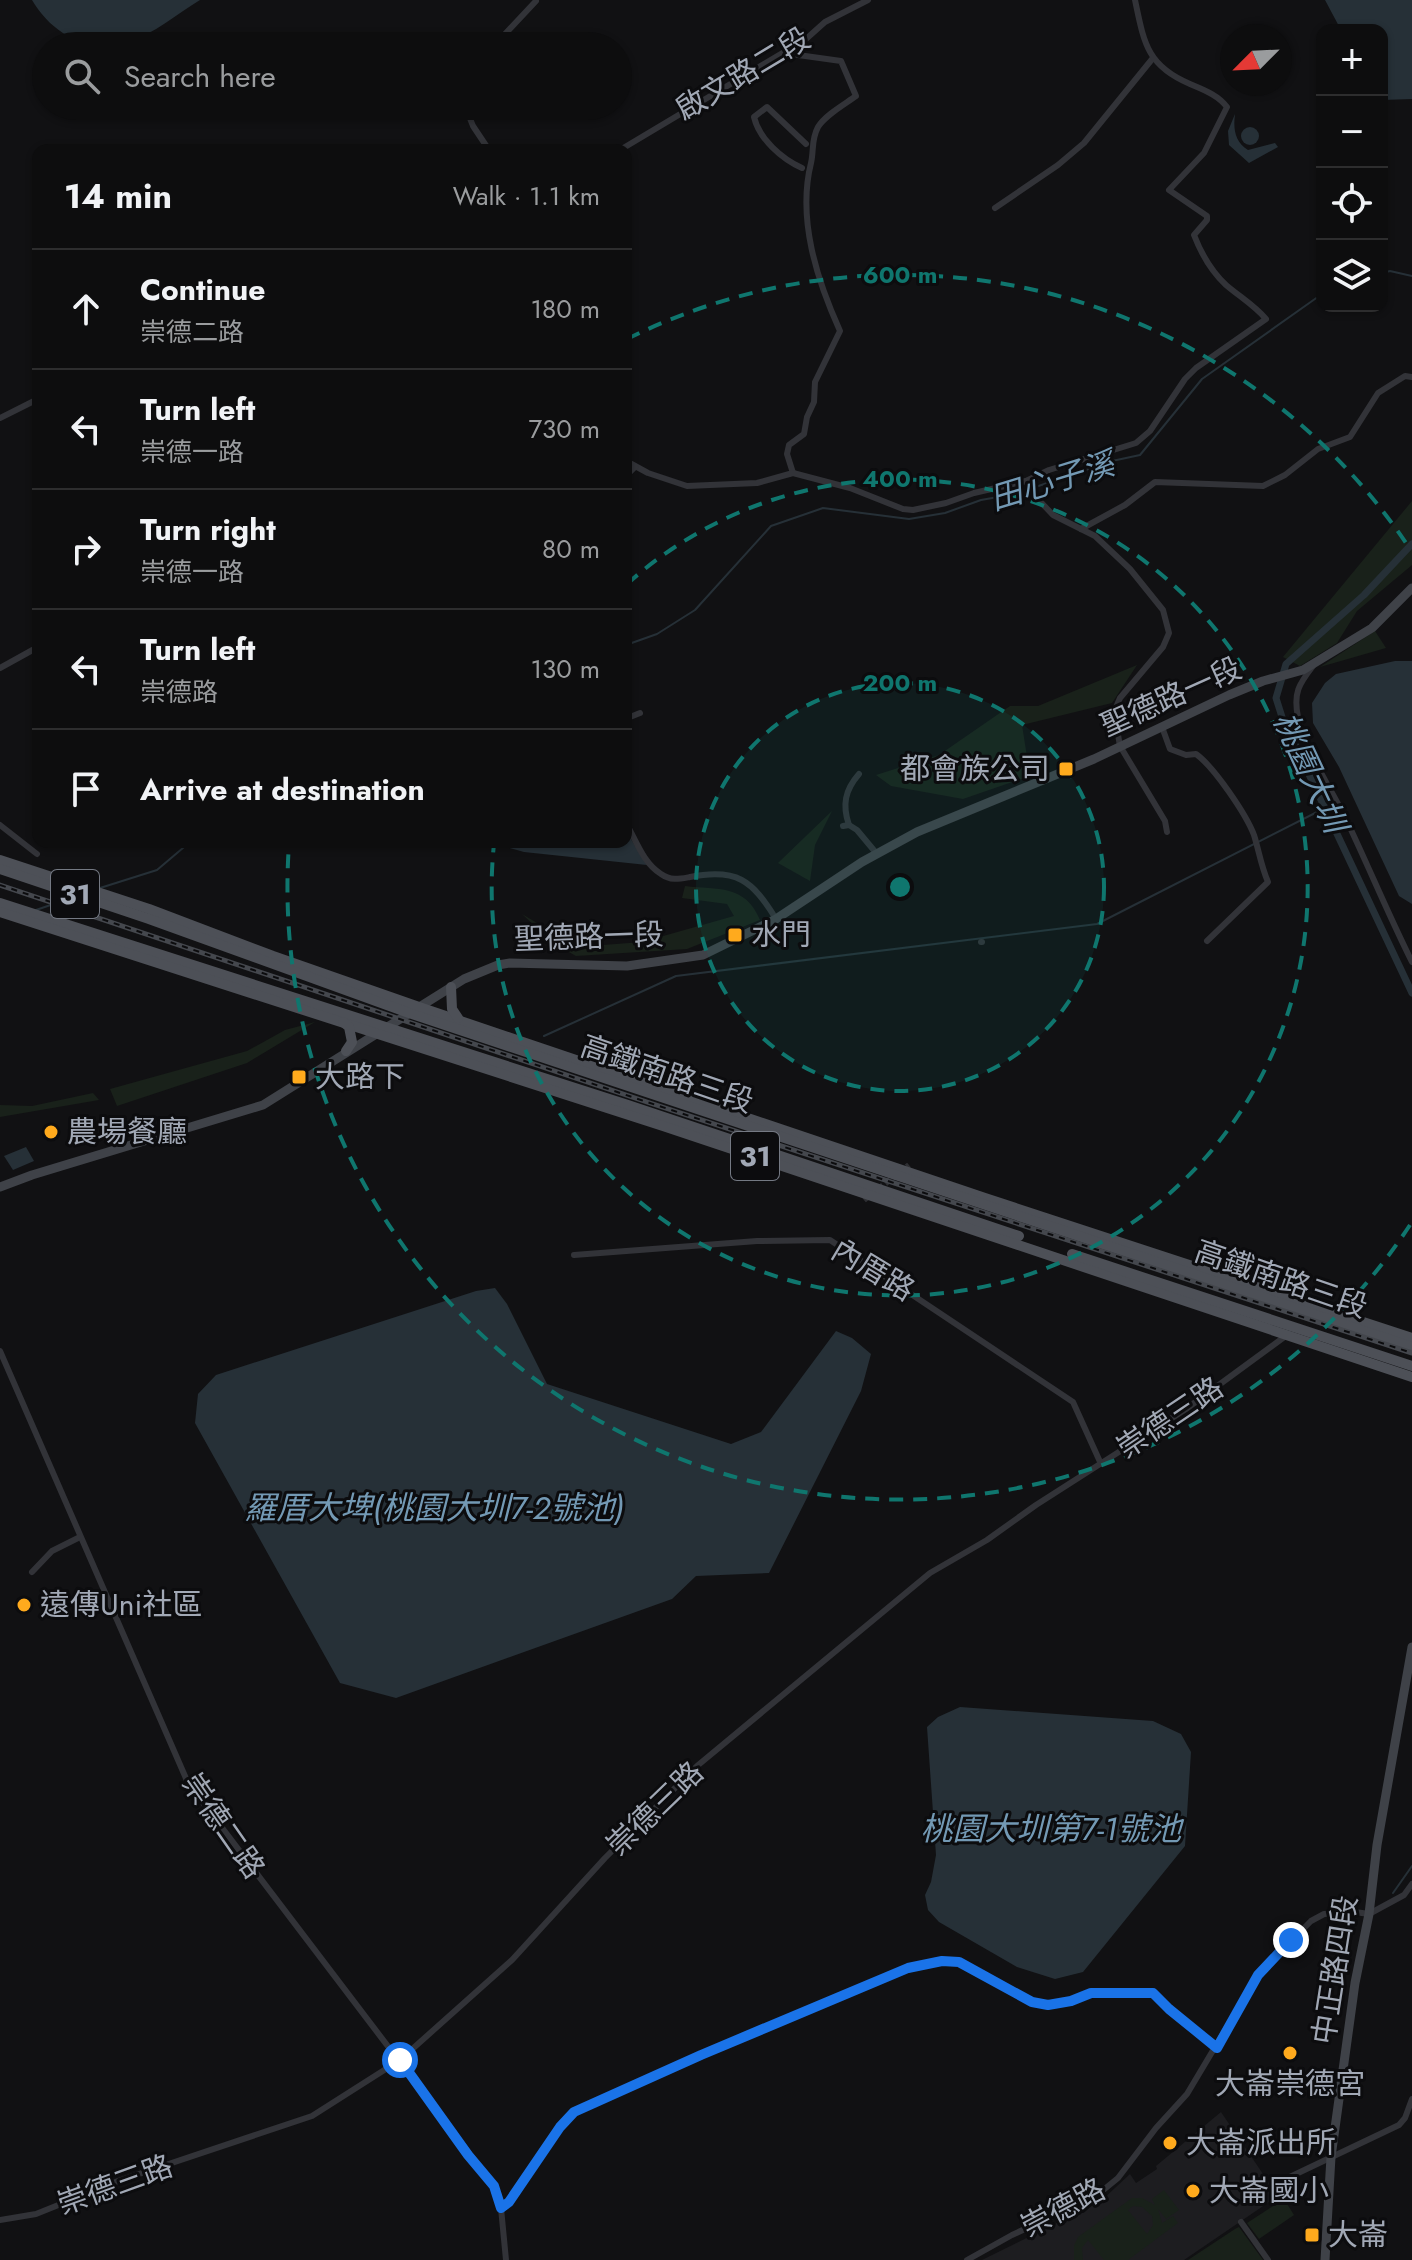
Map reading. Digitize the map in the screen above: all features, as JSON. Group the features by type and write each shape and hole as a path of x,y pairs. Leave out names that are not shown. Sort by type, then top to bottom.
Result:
{"main road":[{"name":"高鐵南路三段","path":"1,865 273,956 433,1020 1412,1347"},
{"name":"高鐵南路三段","path":"0,903 161,963 663,1126 1412,1377"},
{"name":"高鐵南路三段","path":"0,912 387,1026 1412,1366"},
{"name":"高鐵南路三段","path":"149,914 375,1000 458,1018 985,1198 1412,1338"},
{"path":"451,987 452,1009 458,1018"},
{"path":"371,1021 375,1013 375,1000"},
{"path":"341,1020 349,1027 352,1042 346,1051"},
{"path":"433,1020 426,1024 425,1030 433,1042"},
{"path":"628,1105 663,1126"},
{"path":"1119,1278 1147,1279"}],"street":[{"name":"啟文路二段","path":"630,144 806,39 825,22 868,0"},
{"path":"632,465 687,486 757,483 793,473 850,488 913,510 1026,481 1049,470 1136,443 1150,431 1196,368 1266,319 1254,305 1226,285 1199,249 1194,235 1207,216 1169,190 1204,153 1227,107 1221,99 1170,76 1153,58 1138,22 1135,0"},
{"path":"507,32 536,1"},
{"path":"788,50 791,54 841,61 856,96 819,124 811,147 805,198 811,243 825,298 840,331 815,382 814,402 804,434 789,445 787,454 793,473"},
{"path":"995,208 1058,165 1084,143 1153,58"},
{"path":"802,168 791,163 760,135 754,117 767,107 806,144"},
{"path":"471,120 485,144"},
{"path":"1081,529 1125,505 1155,482 1263,486 1285,475 1318,449 1350,437 1378,393 1405,376 1412,377"},
{"path":"0,418 32,402"},
{"path":"632,470 635,467"},
{"path":"1026,481 1053,515 1095,536 1130,569 1163,610 1169,633 1163,647 1120,698 1114,712 1120,746 1165,821 1167,832"},
{"path":"1412,588 1372,628 1315,663 1297,687 1298,717 1302,730 1412,962"},
{"path":"0,668 32,650"},
{"name":"聖德路一段","path":"0,1187 263,1105 451,987 473,974 498,965 627,966 703,955 776,919 877,854 943,820 1012,794 1263,681 1303,670 1315,663"},
{"path":"632,716 640,713"},
{"path":"1162,727 1170,749 1186,755 1196,754 1210,764 1253,831 1257,856 1268,882 1207,941"},
{"path":"859,774 847,790 846,825 857,830 877,854"},
{"path":"0,825 37,854"},
{"path":"632,835 642,854 660,874 673,880 736,875 761,894 776,919"},
{"name":"內厝路","path":"574,1255 757,1241 830,1240 1073,1402 1101,1464"},
{"name":"崇德三路","path":"0,2220 36,2214 118,2181 312,2116 400,2060 512,1960 646,1815 730,1738 930,1573 987,1540 1186,1409 1288,1335"},
{"name":"崇德二路","path":"0,1351 188,1783 494,2186 501,2208 506,2260"},
{"path":"32,1572 52,1551 80,1537"},
{"name":"中正路四段","path":"1325,2260 1331,2157 1355,1983 1412,1647"},
{"path":"1369,1914 1404,1895 1412,1884"},
{"name":"崇德路","path":"967,2260 1104,2190 1187,2094 1258,1975 1311,1921 1324,1914 1369,1914"},
{"path":"501,2208 509,2202 560,2127 574,2112 908,1968 942,1961 959,1962 1032,2002 1048,2005 1091,1993 1153,1993 1217,2048"},
{"path":"1275,2184 1399,2125 1412,2099"},
{"path":"1241,2222 1268,2260"}],"shaded area":[{"path":"1412,501 1412,565 1357,611 1337,643 1300,666 1283,657"},
{"path":"1375,631 1386,648 1320,667"},
{"path":"1137,665 1112,703 1022,725 1030,776 963,799 891,786 876,775 939,755 1010,706 1038,706"},
{"path":"832,811 815,845 810,881 778,863"},
{"path":"685,886 738,894 754,908 760,920 687,949 576,956 553,943 522,914 577,947 642,942 734,916 727,904 682,898"},
{"path":"315,1022 247,1063 117,1106 110,1089 247,1051 285,1030"},
{"path":"93,1093 99,1100 0,1117 0,1105 32,1106"},
{"name":"大崙國小","path":"1221,2112 1278,2196 1184,2260 982,2260 1101,2201 1130,2174 1136,2183 1157,2169 1156,2166"},
{"path":"1164,2190 1179,2210 1166,2219 1158,2209 1162,2223 1173,2216 1178,2223 1128,2260 1104,2260 1088,2240 1082,2248 1083,2260 1074,2260 1078,2237 1132,2198 1142,2198 1155,2205 1152,2199","holes":["1133,2206 1142,2207 1152,2216 1153,2225 1147,2234 1128,2210"]},
{"path":"1284,2199 1294,2215 1259,2239 1247,2223"},
{"path":"1239,2227 1263,2260 1188,2260 1235,2229"}],"water":[{"path":"32,0 200,0 150,32 63,32 40,12"},
{"path":"1325,0 1412,0 1412,99 1388,100 1388,24 1338,24"},
{"path":"1235,114 1236,135 1244,147 1248,150 1275,143 1278,147 1249,163 1229,145 1228,131"},
{"path":"1246,127 1254,127 1259,136 1257,143 1246,145 1241,140 1241,132"},
{"path":"1395,661 1412,661 1412,904 1399,896 1339,767 1313,723 1312,703 1325,683 1336,674"},
{"path":"632,841 647,865 510,848 632,848"},
{"path":"26,1147 34,1161 13,1170 4,1156"},
{"name":"羅厝大埤(桃園大圳7-2號池)","path":"495,1288 507,1304 547,1384 731,1444 761,1432 836,1331 852,1338 871,1354 861,1391 769,1573 696,1576 672,1599 396,1698 340,1683 195,1423 198,1394 216,1375 476,1291"},
{"name":"桃園大圳第7-1號池","path":"960,1707 1153,1721 1181,1734 1191,1752 1185,1846 1083,1972 1055,1979 1017,1967 939,1922 928,1910 925,1895 936,1855 927,1727 938,1717"}],"waterway":[{"name":"田心子溪","path":"1388,272 1412,276"},
{"name":"田心子溪","path":"632,643 657,634 695,610 771,526 823,508 909,519 945,513 1140,455 1202,379 1316,298"},
{"name":"桃園大圳","path":"1412,544 1364,595 1286,664 1276,698 1282,717 1412,993"},
{"path":"544,1036 676,976 1097,924 1325,808"},
{"name":"田心子溪","path":"100,888 157,870 183,848"},
{"name":"田心子溪","path":"36,910 71,898"},
{"path":"1393,1893 1412,1866"}],"tunnel":[{"path":"864,1200 909,1165"}],"railway":[{"path":"0,885 647,1102 1412,1353"}],"place":[{"name":"都會族公司","path":"1066,769"},
{"name":"水門","path":"735,935"},
{"name":"大路下","path":"299,1077"},
{"name":"農場餐廳","path":"51,1132"},
{"name":"遠傳Uni社區","path":"24,1605"},
{"name":"大崙崇德宮","path":"1290,2053"},
{"name":"大崙派出所","path":"1170,2143"},
{"name":"大崙國小","path":"1193,2191"},
{"name":"大崙","path":"1312,2235"}],"route":[{"path":"400,2060 494,2186 501,2208 509,2202 560,2127 574,2112 908,1968 942,1961 959,1962 1032,2002 1048,2005 1091,1993 1146,1991 1153,1993 1217,2048 1248,1989 1291,1940"}]}
